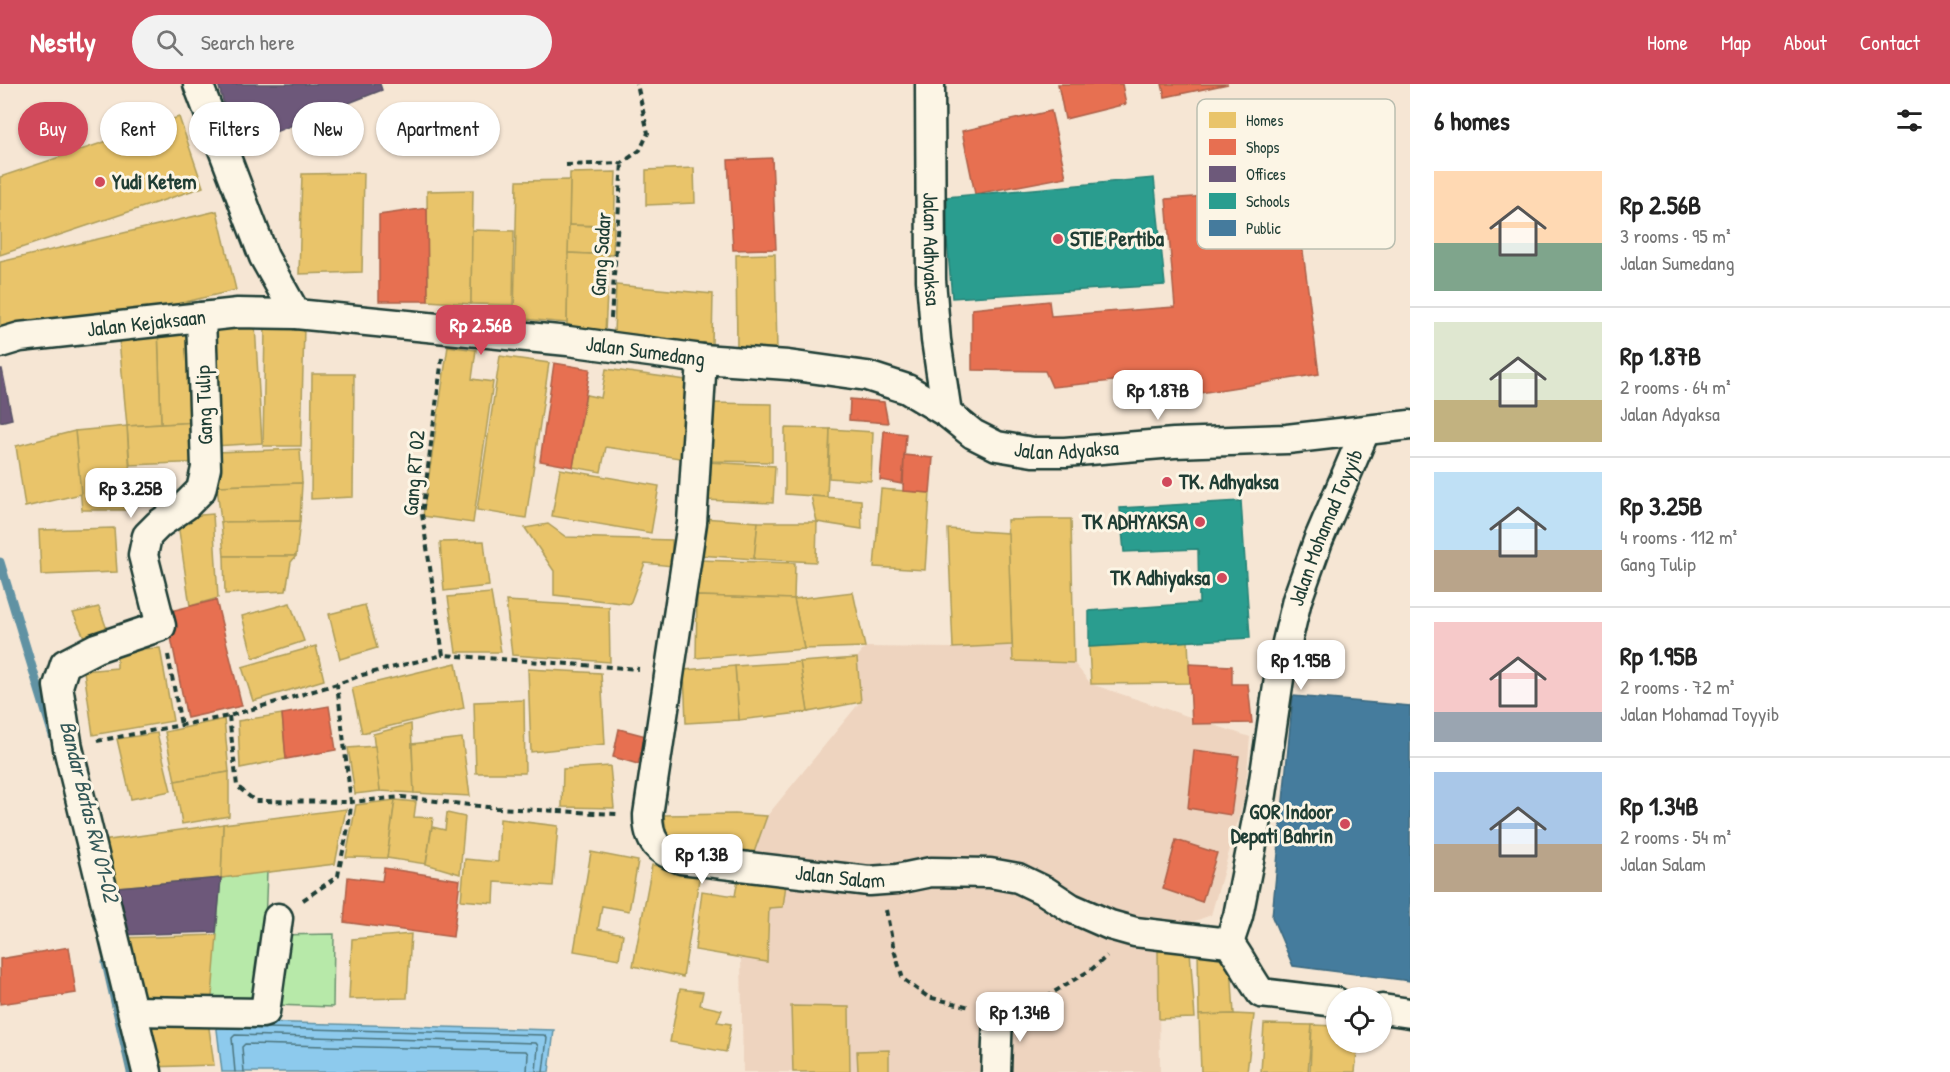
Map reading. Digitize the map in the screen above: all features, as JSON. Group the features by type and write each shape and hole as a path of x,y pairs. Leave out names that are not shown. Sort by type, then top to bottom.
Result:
{"street":[{"path":"198,84 264,257 296,314"},
{"name":"Jalan Adhyaksa","path":"930,84 931,280 936,340 947,413"},
{"name":"Jalan Kejaksaan","path":"0,343 20,337 238,313 296,314"},
{"name":"Jalan Sumedang","path":"296,314 610,346 702,359 788,365 867,376 907,389 947,413"},
{"name":"Gang Tulip","path":"161,626 143,555 147,536 159,524 185,506 201,490 206,468 201,317"},
{"name":"Jalan Salam","path":"702,359 692,523 648,815 651,837 656,846 664,853 681,859 868,881 897,879 931,872 990,873 1018,878 1110,925 1135,932 1229,943"},
{"name":"Jalan Adyaksa","path":"947,413 974,434 989,442 998,446 1033,452 1287,439 1410,425"},
{"name":"Jalan Mohamad Toyyib","path":"1229,943 1238,916 1262,794 1280,672 1297,600 1318,541 1365,431"},
{"path":"147,1072 68,748 58,686 64,664 96,648 161,626"},
{"path":"133,1011 265,1012 278,918"},
{"path":"1229,943 1244,963 1250,978 1261,993 1326,1001"},
{"path":"1392,1010 1410,1013"},
{"path":"996,1072 998,1013"}],"path":[{"path":"566,165 622,163 640,150 648,133 637,84"},
{"name":"Gang Sadar","path":"610,346 622,163"},
{"name":"Gang RT 02","path":"443,655 422,514 446,330"},
{"path":"161,626 181,725"},
{"path":"68,748 229,716 362,675 443,655 670,671"},
{"path":"278,918 338,876 350,820 351,802 337,684"},
{"path":"229,716 237,786 255,801 351,802 402,797 496,808 648,815"},
{"path":"880,880 894,950 903,979 928,997 998,1013 1034,1004 1092,969 1135,932"}],"shaded area":[{"path":"1012,645 1013,661 1074,663 1091,684 1250,737 1245,796 1211,915 1158,935 1160,1072 743,1072 741,958 752,858 767,816 860,702 857,658 865,647 953,648"}],"green space":[{"path":"267,871 262,1006 210,1005 221,878"},
{"path":"334,934 333,1007 274,1005 276,935"}],"water":[{"path":"216,1021 554,1030 549,1072 222,1072"}],"building: Homes":[{"name":"Yudi Ketem","path":"179,117 189,146 189,156 192,156 203,187 0,255 0,177 63,156 88,156 88,148 100,143 100,156 177,156 177,118"},
{"path":"694,168 695,203 646,205 646,170"},
{"path":"616,172 614,226 569,225 570,173"},
{"path":"364,173 362,272 299,274 302,174"},
{"path":"570,180 567,323 514,318 517,181"},
{"path":"473,190 471,304 428,301 427,191"},
{"path":"217,211 236,290 0,346 0,262"},
{"path":"569,225 614,227 613,255 568,253"},
{"path":"472,230 514,231 513,305 471,304"},
{"path":"568,253 609,255 605,332 567,332"},
{"path":"775,254 777,351 737,349 736,255"},
{"path":"616,285 713,294 712,344 614,332"},
{"path":"197,325 200,422 161,424 158,327"},
{"path":"255,325 262,443 214,446 208,327"},
{"path":"265,326 304,327 301,446 263,446"},
{"path":"158,327 161,424 127,426 118,329"},
{"path":"448,346 476,350 472,379 493,382 473,523 423,516"},
{"path":"500,356 549,363 526,518 477,510"},
{"path":"606,369 686,380 686,459 606,447 601,472 573,467 586,395 601,398"},
{"path":"312,374 354,374 353,497 311,499"},
{"path":"710,403 772,404 772,462 709,461"},
{"path":"200,422 205,462 130,465 127,426"},
{"path":"127,426 132,510 82,510 75,431"},
{"path":"785,428 830,429 827,497 785,494"},
{"path":"830,429 873,432 871,481 829,478"},
{"path":"75,431 81,494 25,507 16,446"},
{"path":"300,449 302,483 217,486 216,452"},
{"path":"707,462 775,466 773,503 705,500"},
{"path":"560,469 659,486 651,533 552,516"},
{"path":"302,483 300,521 221,522 217,486"},
{"path":"881,489 930,493 925,570 874,567"},
{"path":"811,496 861,500 862,529 817,522"},
{"path":"213,514 218,598 190,606 177,517"},
{"path":"702,518 758,522 754,559 699,555"},
{"path":"1071,519 1074,663 1013,661 1007,520"},
{"path":"300,521 296,556 224,556 221,522"},
{"path":"758,522 817,522 816,562 754,559"},
{"path":"548,524 566,537 672,540 672,566 645,563 630,604 554,595 554,571 525,528"},
{"path":"114,528 117,572 41,575 39,530"},
{"path":"948,529 1008,533 1012,645 953,648"},
{"path":"484,541 489,586 444,591 440,542"},
{"path":"224,556 296,556 291,562 286,591 225,594"},
{"path":"698,560 795,563 794,599 697,596"},
{"path":"853,592 865,647 804,649 794,599"},
{"path":"491,593 501,652 456,652 448,597"},
{"path":"697,596 794,599 804,649 696,658"},
{"path":"506,601 609,607 610,662 512,655"},
{"path":"290,603 304,641 253,658 242,616"},
{"path":"365,605 377,648 340,659 329,614"},
{"path":"99,607 109,635 84,637 73,613"},
{"path":"1188,641 1190,683 1091,684 1089,647"},
{"path":"316,646 324,680 253,701 242,667"},
{"path":"160,648 173,721 93,735 84,671 117,668 117,650"},
{"path":"857,658 861,702 808,712 800,662"},
{"path":"800,662 808,712 739,720 735,666"},
{"path":"456,663 464,708 362,733 352,688"},
{"path":"735,666 739,720 686,723 684,670"},
{"path":"528,669 601,673 605,744 531,752"},
{"path":"524,700 525,773 476,773 474,702"},
{"path":"282,714 286,759 240,768 238,721"},
{"path":"224,719 229,772 175,781 165,732"},
{"path":"411,724 414,793 380,791 373,734"},
{"path":"157,733 171,791 131,799 117,739"},
{"path":"462,738 470,796 414,793 412,744"},
{"path":"375,746 380,791 355,794 348,748"},
{"path":"610,766 614,808 562,807 563,769"},
{"path":"229,772 229,816 182,824 175,781"},
{"path":"395,800 387,858 346,857 356,805"},
{"path":"395,800 416,802 414,817 433,818 426,864 387,858"},
{"path":"346,809 335,864 221,878 223,824"},
{"path":"447,813 465,817 460,874 426,864 432,827 445,830"},
{"path":"664,815 767,816 752,858 668,843"},
{"path":"500,819 558,826 553,886 495,882 494,903 461,900 465,859 498,862"},
{"path":"223,824 221,878 106,888 95,842"},
{"path":"591,852 638,861 629,911 602,906 598,929 623,934 619,959 574,951"},
{"path":"652,865 700,873 683,977 633,966"},
{"path":"738,879 786,884 783,907 769,908 767,962 695,950 702,891 735,896"},
{"path":"411,934 407,998 349,999 352,939"},
{"path":"217,935 211,1008 133,1010 117,938"},
{"path":"1230,949 1234,1014 1199,1015 1198,950"},
{"path":"1158,951 1190,951 1195,1018 1159,1019"},
{"path":"680,989 703,992 700,1005 722,1010 717,1022 731,1024 726,1052 670,1042"},
{"path":"791,1006 849,1007 850,1072 793,1072"},
{"path":"1199,1015 1254,1015 1247,1072 1201,1072"},
{"path":"141,1018 208,1021 214,1065 150,1067"},
{"path":"1264,1024 1312,1025 1308,1072 1261,1072"},
{"path":"1312,1025 1326,1026 1326,1053 1357,1053 1355,1072 1310,1072"},
{"path":"889,1050 889,1072 858,1072 857,1051"}],"building: Shops":[{"path":"1058,84 1122,84 1126,104 1065,119"},
{"path":"1162,84 1228,84 1165,97"},
{"path":"1051,111 1066,177 975,194 962,131"},
{"path":"772,158 776,249 733,250 728,160"},
{"name":"STIE Pertiba","path":"1197,197 1197,249 1303,249 1319,374 1194,394 1185,374 1052,387 1045,371 972,370 972,309 1049,301 1051,316 1175,307 1166,199"},
{"path":"427,208 428,301 379,301 379,215"},
{"path":"554,363 590,369 573,467 540,461"},
{"path":"850,399 884,402 888,423 849,420"},
{"path":"884,431 906,434 902,484 880,480"},
{"path":"904,455 933,458 930,493 903,491"},
{"path":"216,600 242,706 187,718 166,612"},
{"path":"1189,664 1232,666 1232,684 1248,684 1252,723 1192,724"},
{"path":"329,706 336,750 286,759 282,714"},
{"path":"619,729 646,736 638,764 613,757"},
{"path":"1194,750 1239,756 1231,815 1188,808"},
{"path":"1176,840 1217,853 1202,902 1163,889"},
{"path":"384,868 460,880 453,937 344,922 348,877 382,881"},
{"path":"69,947 76,993 0,1004 0,959"}],"building: Offices":[{"path":"218,84 380,84 382,90 351,102 292,102 292,125 280,130 280,102 223,102"},
{"path":"0,369 2,369 12,419 0,422"},
{"path":"221,878 216,932 116,935 106,888"}],"building: Schools":[{"name":"STIE Pertiba","path":"1154,178 1165,285 952,298 947,239 947,197"},
{"name":"TK Adhiyaksa","path":"1241,501 1250,638 1089,647 1089,611 1199,603 1198,549 1124,552 1120,508"}],"building: Public":[{"name":"GOR Indoor Depati Bahrin","path":"1293,696 1410,706 1410,981 1293,966 1272,917"}],"waterway":[{"name":"Bandar Batas RW 01-02","path":"0,562 54,739"},
{"name":"Bandar Batas RW 01-02","path":"106,963 131,1072"}],"place":[{"name":"Yudi Ketem","path":"100,182"},
{"name":"STIE Pertiba","path":"1058,239"},
{"name":"TK. Adhyaksa","path":"1167,482"},
{"name":"TK ADHYAKSA","path":"1200,522"},
{"name":"TK Adhiyaksa","path":"1222,578"},
{"name":"GOR Indoor Depati Bahrin","path":"1345,824"}]}
